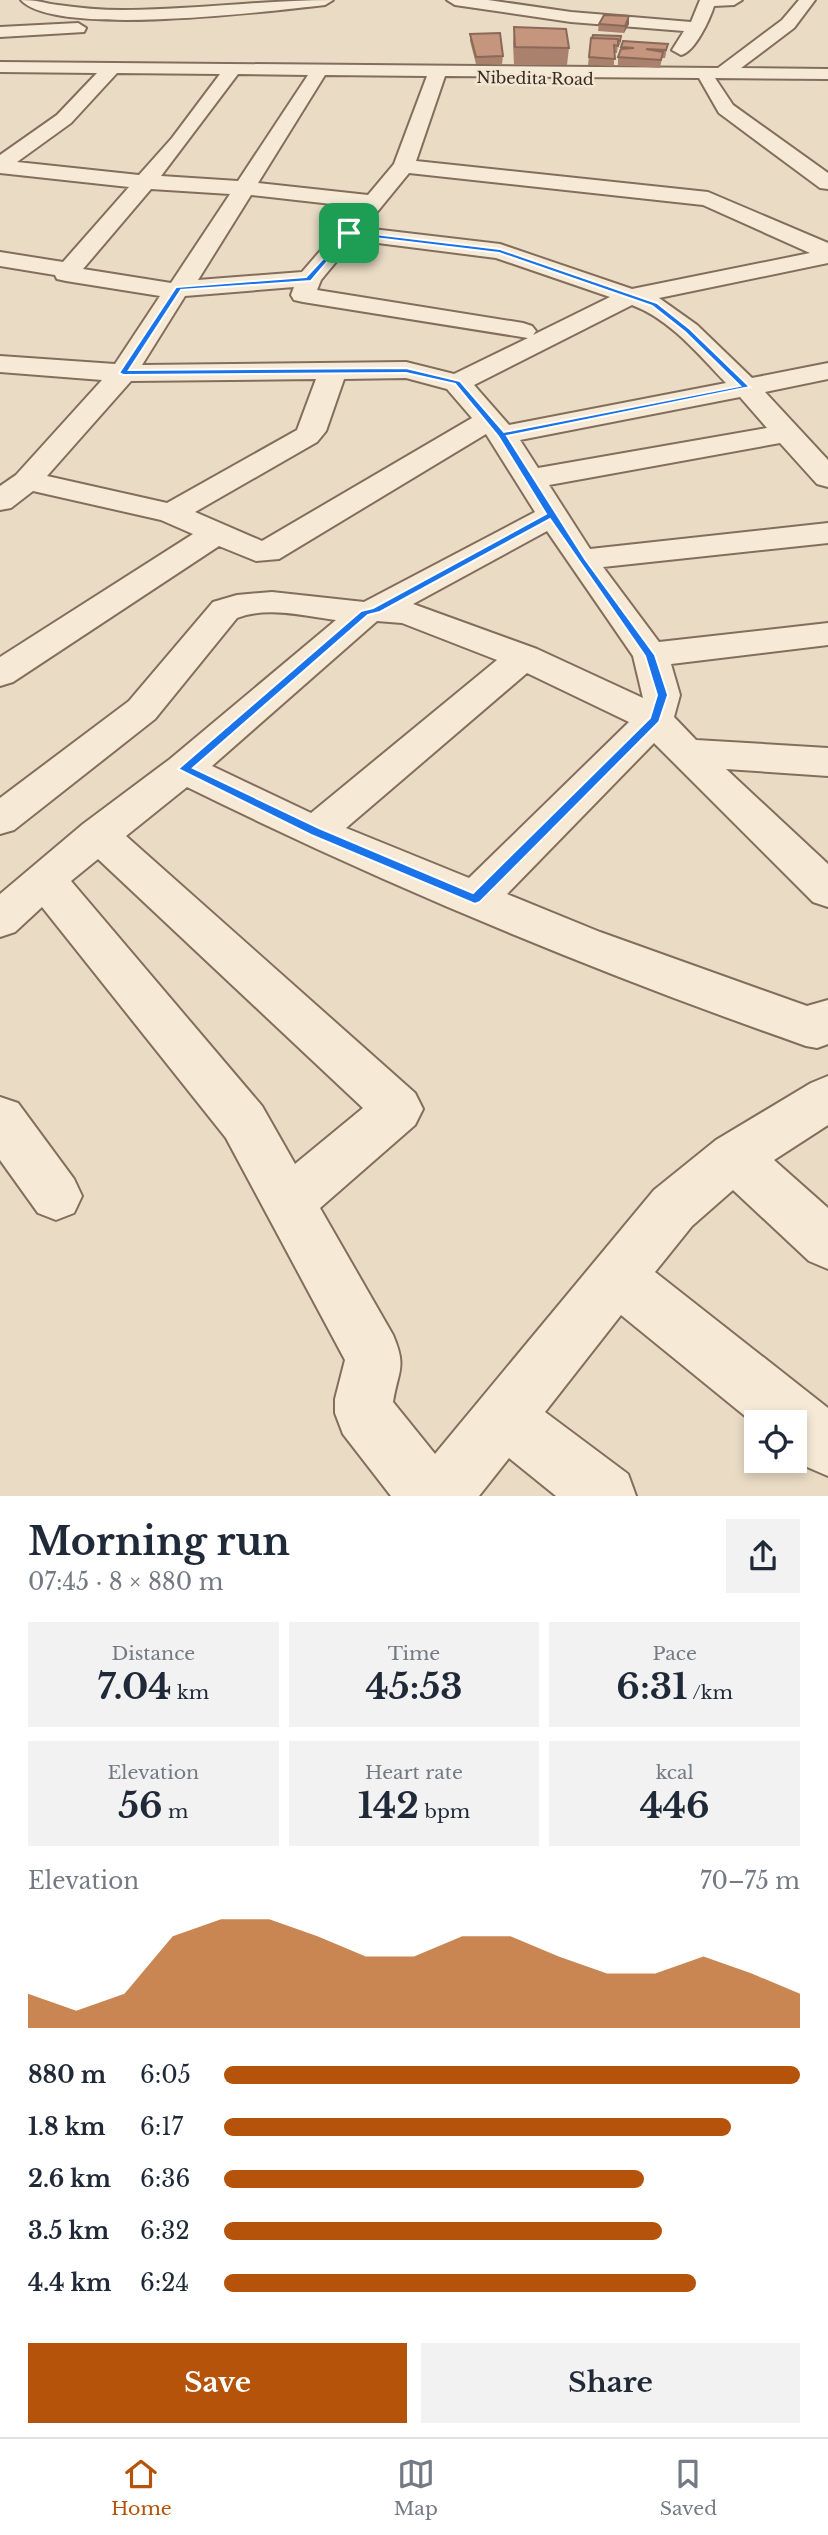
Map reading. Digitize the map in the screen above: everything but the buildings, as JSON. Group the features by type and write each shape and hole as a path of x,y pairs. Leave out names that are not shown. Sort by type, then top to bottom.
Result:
{"street":[{"path":"29,0 45,9 61,11 237,18"},
{"path":"212,0 237,18"},
{"path":"0,32 237,18 325,0"},
{"path":"455,0 599,19 699,21"},
{"path":"807,0 790,21 714,77 726,109 828,183"},
{"path":"668,74 708,1 731,8"},
{"path":"590,36 599,19"},
{"path":"765,19 790,21"},
{"path":"240,65 146,182 66,274 178,289 309,279"},
{"name":"Nibedita Road","path":"240,65 264,74 316,76 714,77 828,80"},
{"name":"Nibedita Road","path":"0,67 111,69 240,65 582,65 714,77 828,74"},
{"path":"0,166 64,119 111,69"},
{"path":"0,501 27,481 123,373 316,76"},
{"path":"436,76 404,166 309,279 303,293 307,297 523,331"},
{"path":"0,166 374,202"},
{"path":"404,166 708,199 828,254"},
{"path":"349,233 500,251 655,304 688,330 746,387 828,478"},
{"path":"457,383 632,296 828,254"},
{"path":"0,259 68,270"},
{"path":"0,364 123,373 406,370 457,383 496,427 581,560 650,655 662,695 655,719 475,899"},
{"path":"172,513 307,436 312,431 333,371"},
{"path":"27,481 172,513 257,551 267,552 496,427 746,387 828,371"},
{"path":"529,480 787,433"},
{"path":"0,920 44,879 184,769 371,611 551,514"},
{"path":"0,674 217,533"},
{"path":"581,560 828,533"},
{"path":"0,819 142,710 225,610 233,604 255,602 407,613 524,657 655,719 685,753 821,876"},
{"path":"650,655 828,634"},
{"path":"315,832 462,706 524,657"},
{"path":"685,753 828,761"},
{"path":"184,769 315,832 584,944 806,1026 817,1028 828,1020"},
{"path":"98,835 398,1109 288,1203"},
{"path":"44,879 244,1122 373,1356 374,1364 363,1402 364,1413 430,1496"},
{"path":"440,1496 673,1208 734,1157 828,1098"},
{"path":"0,1119 56,1196"},
{"path":"734,1157 828,1243"},
{"path":"618,1277 828,1446"},
{"path":"505,1418 606,1496"}],"route":[{"path":"349,233 309,279 181,287 174,291 123,373 406,370 457,383 502,435 581,560 650,655 662,695 655,719 475,899 315,832 184,769 365,613 376,610 551,514 502,435 746,387 688,330 655,304 500,251 349,233"}]}
